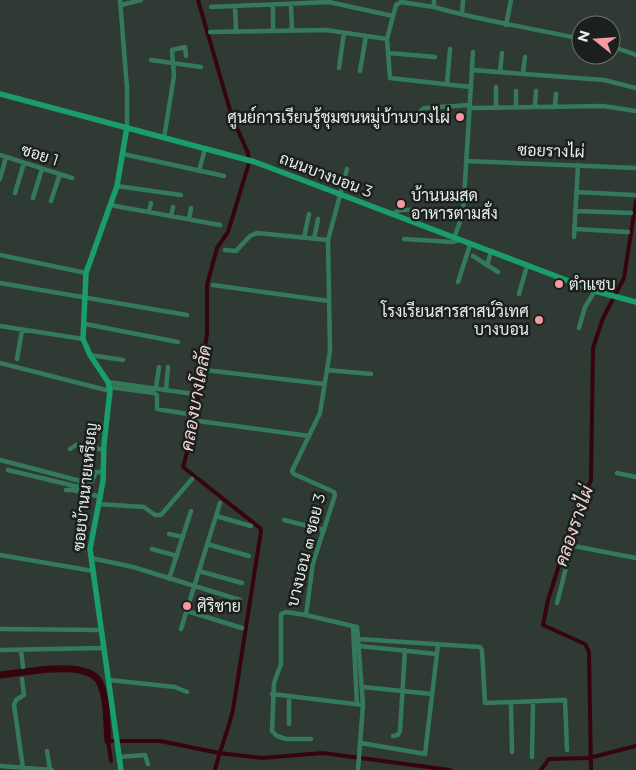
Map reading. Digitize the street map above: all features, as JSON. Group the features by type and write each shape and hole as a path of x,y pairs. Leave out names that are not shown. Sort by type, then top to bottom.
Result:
{"main road":[{"name":"ถนนบางบอน 3","path":"0,94 255,162 595,291 636,302"},
{"path":"109,387 83,339 86,272 117,186 127,127"},
{"name":"ซอยบ้านนายเหรียญ","path":"109,387 101,497 90,541 121,770"}],"street":[{"path":"127,127 127,88 120,2 141,0"},
{"path":"434,0 434,7"},
{"path":"462,14 463,0"},
{"path":"506,25 511,0"},
{"path":"211,7 329,2 393,16"},
{"path":"471,87 392,80 387,39 393,16 399,3 434,7 506,25 571,37"},
{"path":"273,5 273,31"},
{"path":"291,5 292,30"},
{"path":"235,6 236,32"},
{"path":"210,32 326,30 387,39"},
{"path":"339,68 344,33"},
{"path":"360,71 366,36"},
{"path":"164,138 174,64 172,50 185,47 186,56"},
{"path":"447,84 450,49"},
{"path":"621,50 636,55"},
{"path":"388,52 436,57"},
{"path":"404,239 452,242 457,239 463,210 474,52"},
{"path":"500,72 502,53"},
{"path":"523,74 525,57"},
{"path":"151,60 201,67"},
{"path":"472,70 604,80 636,88"},
{"path":"496,87 496,107"},
{"path":"516,90 516,106"},
{"path":"535,106 536,91"},
{"path":"555,106 556,94"},
{"path":"577,99 577,106"},
{"path":"348,114 357,118 416,116 424,108 470,106 603,106 636,111"},
{"path":"198,172 205,149"},
{"path":"123,154 198,172 224,176"},
{"name":"ซอย 1","path":"0,156 72,178"},
{"path":"0,179 6,157"},
{"name":"ซอยรางไผ่","path":"466,160 636,168"},
{"path":"15,193 24,163"},
{"path":"574,237 578,165"},
{"path":"33,198 42,169"},
{"name":"บางบอน ๓ ซอย 3","path":"311,739 286,739 274,733 271,727 272,694 280,664 281,614 286,612 306,616 314,563 335,493 294,474 292,471 319,416 330,351 328,240 347,169"},
{"path":"51,201 60,174"},
{"path":"117,186 181,195"},
{"path":"576,192 634,195"},
{"path":"149,211 151,202"},
{"path":"110,206 149,211 220,225"},
{"path":"171,216 173,207"},
{"path":"189,219 191,208"},
{"path":"392,214 400,210 463,210"},
{"path":"576,211 631,213"},
{"path":"304,238 308,214"},
{"path":"314,239 318,219"},
{"path":"575,229 628,232"},
{"path":"225,250 236,251 250,236 256,233 328,240"},
{"path":"458,282 470,245"},
{"path":"487,265 491,252"},
{"path":"0,255 86,272"},
{"path":"473,256 498,272"},
{"path":"519,294 527,266"},
{"path":"0,283 187,315"},
{"path":"213,285 329,300"},
{"path":"579,328 585,307 595,291"},
{"path":"84,324 178,342"},
{"path":"0,326 83,339"},
{"path":"17,358 22,330"},
{"path":"90,355 123,360"},
{"path":"0,363 109,387 154,393 157,395 157,409 188,414"},
{"path":"156,388 159,367"},
{"path":"166,390 168,367"},
{"path":"205,370 324,384"},
{"path":"327,370 371,374"},
{"path":"109,387 156,388 194,394"},
{"path":"198,421 309,436"},
{"path":"70,449 76,445 104,450"},
{"path":"0,460 88,483 92,481 95,472 103,472"},
{"path":"8,470 83,488 88,490 87,493"},
{"path":"617,473 636,477"},
{"path":"98,504 144,507 155,515 161,515 192,479"},
{"path":"66,490 101,497"},
{"path":"181,629 220,503"},
{"path":"169,579 191,510"},
{"path":"216,516 251,526"},
{"path":"284,520 324,530"},
{"path":"169,534 183,537"},
{"path":"207,544 250,556"},
{"path":"557,603 571,548 574,546 636,558"},
{"path":"152,549 177,556"},
{"path":"0,555 93,571"},
{"path":"91,558 240,600"},
{"path":"199,571 242,583"},
{"path":"187,611 242,628"},
{"path":"306,616 358,628 364,705 358,770"},
{"path":"353,626 357,704"},
{"path":"0,629 102,630"},
{"path":"358,638 438,646 480,647 482,650 485,703 562,700 566,702 567,750"},
{"path":"359,646 437,654"},
{"path":"361,742 425,754 438,646"},
{"path":"0,650 104,648"},
{"path":"21,650 23,667"},
{"path":"393,736 400,733 405,650"},
{"path":"22,680 24,695 16,700 14,705 22,768"},
{"path":"109,680 175,687 187,692"},
{"path":"363,688 432,694"},
{"path":"272,694 364,705"},
{"path":"288,724 289,696"},
{"path":"512,702 512,752"},
{"path":"532,757 533,702"},
{"path":"0,766 51,770 47,751"},
{"path":"120,757 145,755 148,764"}],"waterway":[{"name":"คลองบางโคลัด","path":"198,0 232,117 248,153 249,163 228,232 217,248 207,285 207,333 194,426 183,467 260,528 261,531 233,710 215,770"},
{"name":"คลองรางไผ่","path":"591,770 589,652 585,644 543,625 548,600 571,527 591,480 593,348 603,318 624,278 636,201"},
{"path":"0,675 54,669 70,669 93,675 103,690 108,741"},
{"path":"111,761 108,741 160,741 219,753 262,758 323,753 450,770"},
{"path":"541,770 549,759 589,758 636,746"}],"place":[{"name":"ศูนย์การเรียนรู้ชุมชนหมู่บ้านบางไผ่","path":"460,117"},
{"name":"บ้านนมสด อาหารตามสั่ง","path":"401,204"},
{"name":"ตำแซบ","path":"559,284"},
{"name":"โรงเรียนสารสาสน์วิเทศ บางบอน","path":"539,320"},
{"name":"ศิริชาย","path":"187,606"}]}
